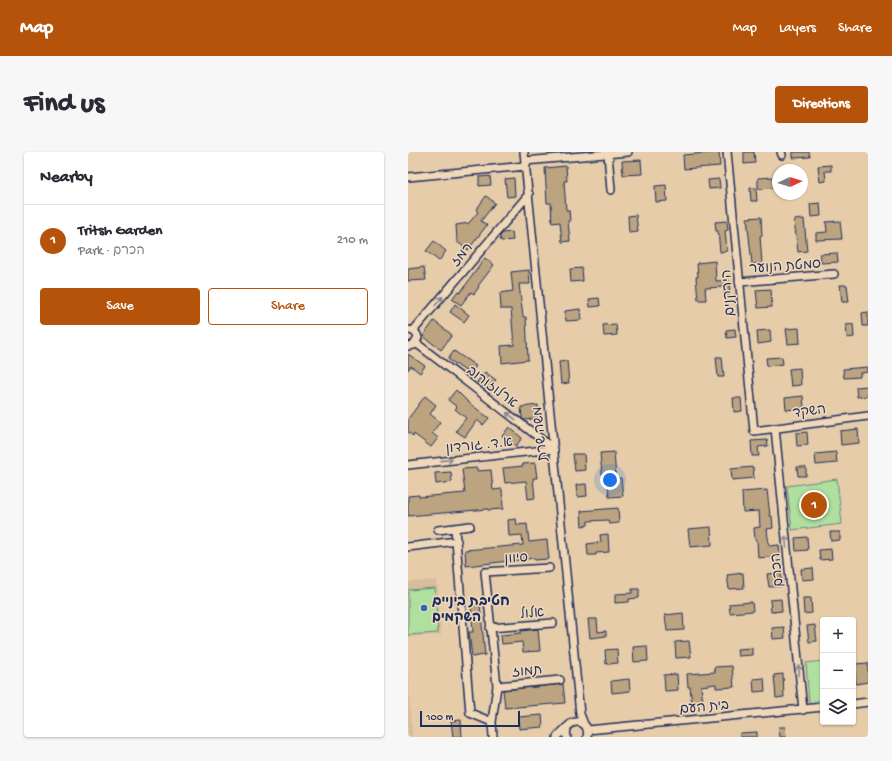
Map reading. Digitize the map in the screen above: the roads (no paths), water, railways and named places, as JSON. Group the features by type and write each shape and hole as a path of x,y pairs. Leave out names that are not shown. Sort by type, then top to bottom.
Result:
{"street":[{"name":"משה שרת","path":"524,152 580,714 586,730"},
{"path":"408,177 628,152"},
{"name":"הירקנים","path":"727,152 754,431"},
{"path":"608,154 611,190"},
{"name":"רמז","path":"411,330 528,194"},
{"name":"סמטת הנוער","path":"739,282 834,274"},
{"path":"408,346 416,343 417,335 411,330"},
{"name":"ארלוזורוב","path":"416,343 554,448"},
{"name":"השקד","path":"754,431 868,416"},
{"name":"הכרם","path":"775,428 803,710"},
{"name":"א.ד. גורדון","path":"408,465 554,448"},
{"path":"438,530 470,526"},
{"path":"455,528 470,713 492,722"},
{"path":"408,547 457,541"},
{"name":"סיוון","path":"490,628 485,572 549,568"},
{"name":"אלול","path":"490,628 552,623"},
{"path":"490,628 497,686 492,722 493,737"},
{"name":"תמוז","path":"497,686 560,680"},
{"path":"856,704 868,702"},
{"name":"בית העם","path":"571,724 577,722 586,730 820,707"},
{"path":"567,737 566,730 580,714"},
{"path":"553,737 558,737 571,724"}],"place":[{"name":"Tritsh Garden","path":"814,505"},
{"name":"חטיבת ביניים השקמים","path":"424,608"}]}
